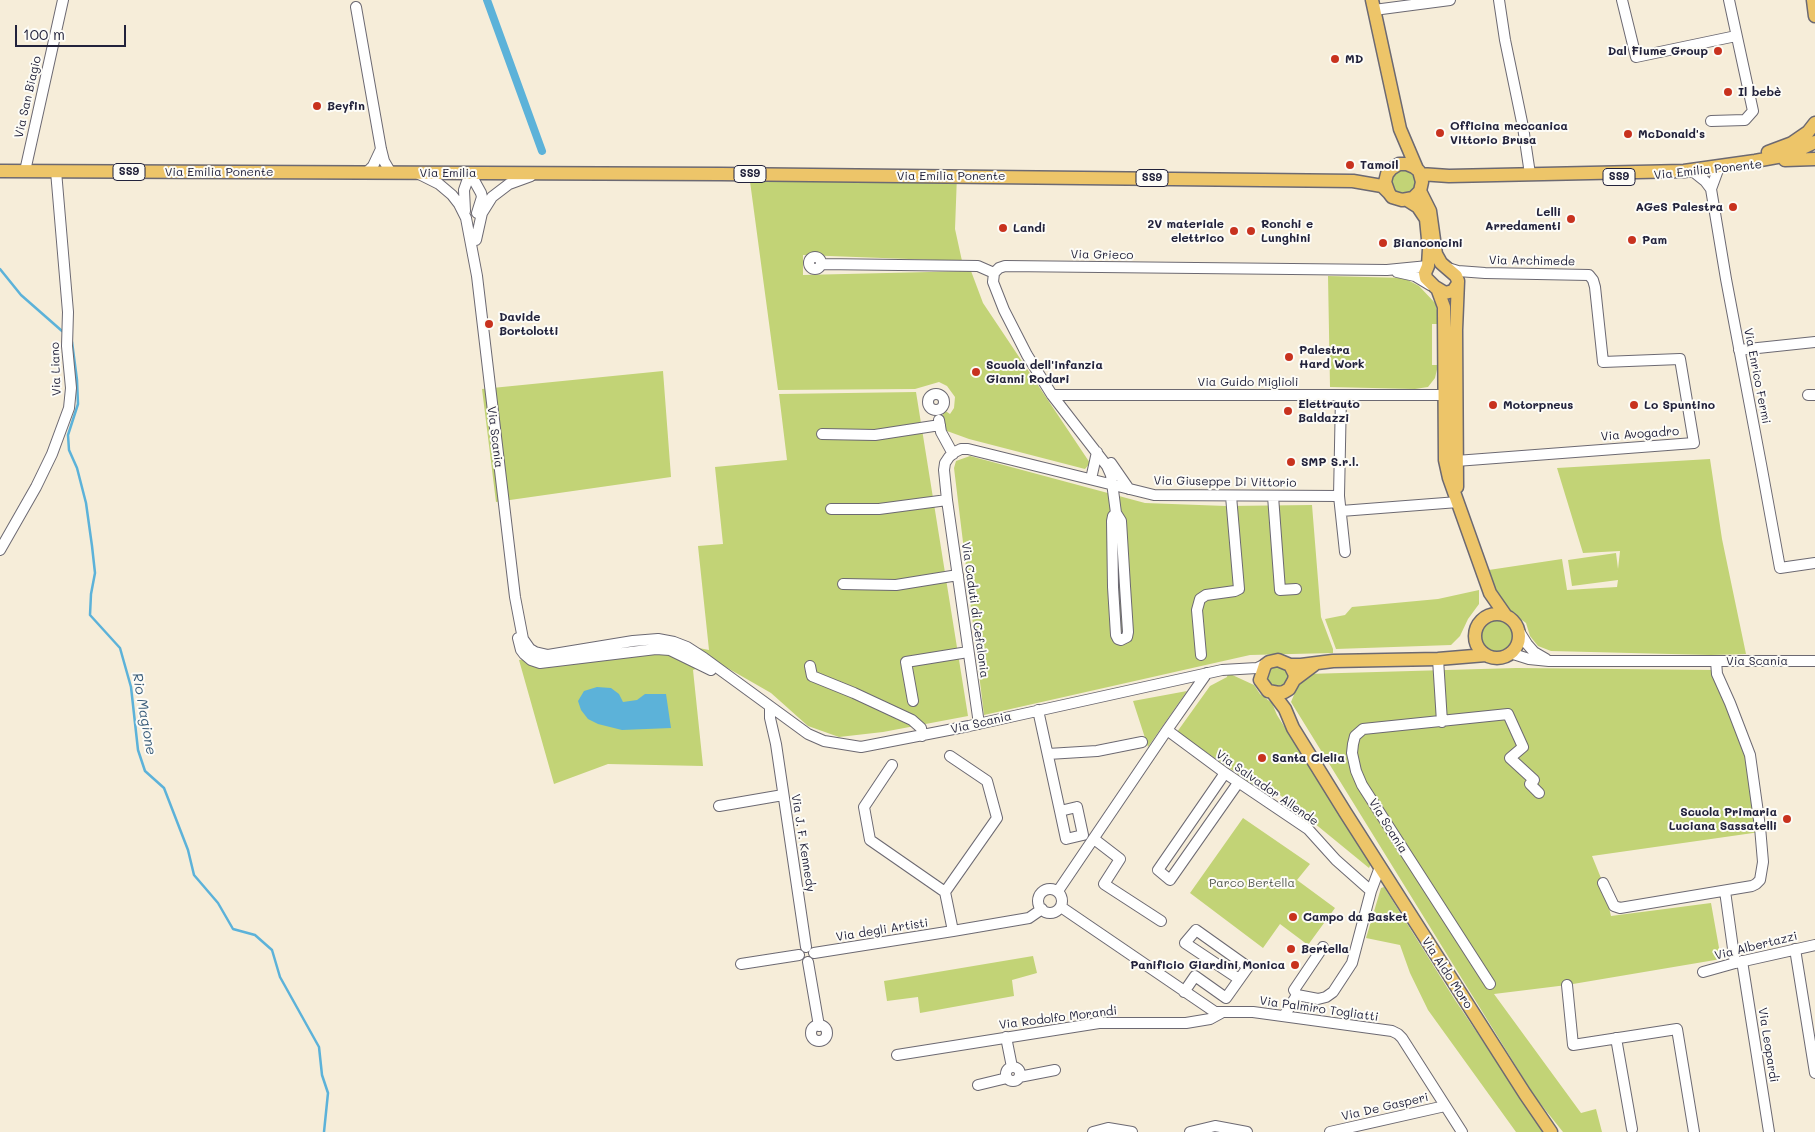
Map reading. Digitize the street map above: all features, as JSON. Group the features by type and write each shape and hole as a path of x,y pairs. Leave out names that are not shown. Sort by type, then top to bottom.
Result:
{"main road":[{"path":"1813,0 1815,4"},
{"path":"1813,0 1815,9"},
{"path":"1813,0 1815,16"},
{"path":"1373,5 1400,128 1422,179 1430,211 1436,254 1456,276 1458,283 1445,460 1490,593 1506,616 1518,628 1518,642 1510,653"},
{"path":"1719,168 1792,143 1808,132 1815,123"},
{"path":"1400,128 1399,155 1385,186 1389,193 1397,199 1407,200 1418,207 1426,219 1429,241 1428,266"},
{"name":"Via Emilia Ponente","path":"1422,179 1448,182 1694,173 1788,155 1815,142"},
{"name":"Via Emilia Ponente","path":"1422,179 1530,174 1655,172 1756,165 1790,159 1815,160"},
{"path":"1391,170 1407,164 1422,179"},
{"name":"Via Emilia Ponente","path":"0,170 347,173"},
{"name":"SS9","path":"1353,181 1391,170"},
{"name":"Via Emilia","path":"347,173 550,173"},
{"name":"Via Emilia Ponente","path":"550,173 1353,181"},
{"path":"1407,200 1415,196 1422,179"},
{"name":"SS9","path":"1353,181 1382,186 1389,193"},
{"path":"1444,265 1434,262 1425,270 1425,276 1436,288 1443,292 1448,293 1458,283"},
{"path":"1436,288 1444,307 1458,502"},
{"path":"1444,659 1462,652 1484,618 1488,599 1485,578"},
{"path":"1484,618 1495,614 1506,616"},
{"path":"1476,630 1477,644 1486,655"},
{"name":"Via Scania","path":"1269,662 1278,660 1290,665 1347,661 1444,659 1486,655 1498,657 1510,653"},
{"path":"1269,662 1263,669 1260,680 1265,687 1278,694 1292,685 1316,663"},
{"path":"1285,709 1295,675 1290,665"},
{"name":"Via Aldo Moro","path":"1273,693 1285,709 1293,728 1345,812 1551,1132"}],"street":[{"name":"Via San Biagio","path":"24,171 63,0"},
{"path":"1373,5 1450,0"},
{"path":"1499,0 1530,174"},
{"path":"1622,0 1636,57 1736,36"},
{"path":"1711,121 1745,120 1752,111 1728,0"},
{"path":"356,7 381,149 384,161 391,173"},
{"path":"366,173 381,149"},
{"path":"1711,189 1719,168"},
{"name":"Via Liano","path":"0,550 52,454 69,408 71,396 67,351 68,312 56,171"},
{"name":"Via Scania","path":"418,173 439,184 452,195 466,218"},
{"name":"Via Scania","path":"470,173 463,198 477,276 519,642 521,650 531,660 547,663 656,648 664,649 680,654 736,682 808,734 824,741 844,745 868,746 979,724 1207,673 1256,668 1269,662"},
{"name":"Via Scania","path":"470,173 480,189 482,198 476,219 477,276"},
{"name":"Via Scania","path":"476,240 482,213 492,197 515,180 550,173"},
{"path":"1694,173 1705,181 1711,189"},
{"name":"Via Enrico Fermi","path":"1711,189 1780,568 1815,563"},
{"path":"821,264 978,266 994,273 993,282 1004,310 1027,355 1052,394 1097,452 1111,475 1116,513 1121,521 1127,626 1127,637 1121,640 1116,635 1113,578 1112,521 1116,513"},
{"name":"Via Archimede","path":"1444,265 1458,271 1485,273 1589,275 1595,287 1603,362"},
{"name":"Via Grieco","path":"994,273 999,268 1005,266 1387,270"},
{"path":"1387,270 1428,266"},
{"path":"1387,270 1415,276 1436,288"},
{"path":"1458,283 1485,273"},
{"path":"1739,350 1815,342"},
{"name":"Via Avogadro","path":"1456,461 1694,443 1680,359 1603,362"},
{"name":"Via Guido Miglioli","path":"1052,394 1450,395"},
{"path":"1340,395 1339,496 1345,552"},
{"path":"936,410 943,437 952,454"},
{"path":"822,434 875,435 940,425"},
{"name":"Via Giuseppe Di Vittorio","path":"952,454 961,449 968,449 1154,496 1339,496"},
{"path":"1091,480 1097,452"},
{"path":"1097,452 1107,458 1130,489"},
{"name":"Via Caduti di Cefalonia","path":"952,454 945,463 944,470 979,724"},
{"path":"1201,655 1197,610 1200,599 1206,595 1239,589 1231,496"},
{"path":"1273,496 1280,590 1296,589"},
{"path":"831,508 879,509 947,500"},
{"path":"1340,512 1458,502"},
{"path":"843,584 896,584 958,575"},
{"path":"1518,628 1527,644 1542,658"},
{"path":"913,701 906,662 968,652"},
{"name":"Via Scania","path":"1510,653 1542,658 1815,661"},
{"path":"1442,722 1444,659"},
{"path":"1603,883 1614,906 1620,908 1725,891 1756,884 1760,880 1763,862 1750,755 1717,674 1716,660"},
{"path":"810,666 812,676 854,692 912,720 921,728 922,736"},
{"path":"1242,670 1260,680"},
{"path":"1058,891 1207,673"},
{"name":"Via J. F. Kennedy","path":"770,707 770,718 776,744 807,951"},
{"path":"1038,710 1060,811"},
{"name":"Via Scania","path":"1490,984 1362,786 1354,761 1353,744 1355,736 1363,729 1508,714 1523,747 1510,758 1534,780 1530,784 1539,793"},
{"path":"776,744 778,724 784,718"},
{"name":"Via Salvador Allende","path":"1167,730 1238,783 1308,829 1336,860 1372,888"},
{"path":"1048,754 1096,751 1142,742"},
{"path":"945,892 998,818 987,780 950,756"},
{"path":"892,765 864,807 870,840 945,892 952,931"},
{"path":"1225,773 1158,870 1170,880 1238,783"},
{"path":"719,806 783,795"},
{"path":"1094,839 1120,859 1104,884 1161,921"},
{"path":"1323,947 1294,990 1297,995 1318,999 1326,998 1333,992 1352,963 1372,888 1383,872"},
{"path":"1049,888 1058,891 1062,896 1061,907 1052,913 1042,909 1038,900 1041,893 1049,888"},
{"name":"Via Leopardi","path":"1725,891 1770,1132"},
{"name":"Via Palmiro Togliatti","path":"1061,907 1215,1012 1253,1012 1392,1031 1398,1034 1462,1132"},
{"name":"Via degli Artisti","path":"741,964 807,951 952,931 1029,918 1042,909"},
{"path":"1184,992 1195,976 1226,998 1248,967 1196,930 1186,942 1239,979"},
{"name":"Via Albertazzi","path":"1703,972 1738,962 1815,945"},
{"path":"1795,949 1815,1072"},
{"path":"807,951 803,960 808,962 819,1026"},
{"path":"1567,985 1573,1045 1677,1029 1694,1132"},
{"path":"1284,1016 1297,995"},
{"name":"Via Rodolfo Morandi","path":"897,1055 1099,1023 1186,1023 1210,1019 1221,1013"},
{"path":"1006,1037 1012,1067"},
{"path":"1616,1038 1632,1129"},
{"path":"1012,1067 1019,1071 1019,1077"},
{"path":"1007,1078 1007,1071 1012,1067"},
{"path":"978,1085 1007,1078 1014,1081 1019,1077 1055,1070"},
{"name":"Via De Gasperi","path":"1330,1132 1445,1106"},
{"path":"1190,1132 1216,1126 1247,1132"},
{"path":"1093,1132 1108,1128 1132,1132"}],"green space":[{"path":"1404,170 1413,173 1416,182 1413,191 1404,194 1395,191 1392,182 1395,173"},
{"path":"749,174 957,175 955,229 962,261 803,255 803,275 971,271 983,303 1090,463 1085,469 969,439 947,431 942,419 944,410 950,414 954,408 955,397 947,386 939,382 915,389 778,390"},
{"path":"1328,276 1404,278 1419,286 1436,304 1439,324 1432,324 1432,365 1438,365 1435,378 1428,387 1415,389 1330,387"},
{"path":"663,371 671,477 496,502 482,389"},
{"path":"916,392 968,716 883,732 839,737 808,726 771,693 710,658 710,663 693,670 703,766 608,764 554,784 519,660 664,641 709,650 698,546 723,544 715,467 787,460 779,394"},
{"path":"970,456 1145,503 1226,506 1312,505 1321,617 1333,653 1250,655 984,715 954,468 956,461"},
{"path":"1710,459 1722,539 1746,654 1711,655 1551,651 1538,646 1530,636 1526,623 1489,596 1482,571 1562,559 1567,590 1617,587 1618,580 1572,586 1568,560 1616,553 1618,569 1620,551 1583,553 1557,468"},
{"path":"1479,590 1479,604 1468,619 1460,636 1451,645 1336,649 1325,619 1345,615 1352,607 1438,599"},
{"path":"1497,617 1509,623 1515,635 1509,647 1497,653 1485,647 1479,635 1485,623"},
{"path":"1283,665 1290,675 1282,689 1266,684 1268,668"},
{"path":"1516,668 1716,670 1750,755 1760,832 1592,856 1603,883 1611,916 1711,903 1721,959 1567,985 1494,994 1581,1113 1596,1109 1602,1132 1563,1132 1535,1097 1291,702 1298,685 1307,674"},
{"path":"1228,673 1254,685 1260,694 1272,703 1277,715 1371,864 1369,868 1275,791 1264,792 1177,732 1210,686 1227,677"},
{"path":"1187,691 1148,747 1133,701"},
{"name":"Parco Bertella","path":"1243,818 1310,864 1297,880 1335,908 1308,945 1280,924 1263,948 1190,893"},
{"path":"1384,887 1455,1000 1544,1132 1516,1132 1428,1010 1410,973 1400,945 1366,938 1381,888"},
{"path":"1033,956 1037,973 1012,980 1014,996 920,1013 918,997 887,1001 884,981"}],"water":[{"path":"597,687 611,688 619,694 623,702 637,700 645,694 666,694 671,728 622,730 598,724 588,719 581,710 578,701 584,691"}],"waterway":[{"path":"487,0 542,151"},
{"name":"Rio Magione","path":"0,269 21,295 62,331"},
{"name":"Rio Magione","path":"72,342 78,404 68,435 69,450 77,468 86,503 92,546 95,573 90,615 120,648 131,687 138,750 145,771 164,788 188,850 194,875 218,903 233,929 255,935 272,950 280,977 319,1047 322,1075 328,1093 324,1132"}],"place":[{"name":"Dal Fiume Group","path":"1718,51"},
{"name":"MD","path":"1335,59"},
{"name":"Il bebè","path":"1728,92"},
{"name":"Beyfin","path":"317,106"},
{"name":"Officina meccanica Vittorio Brusa","path":"1440,133"},
{"name":"McDonald's","path":"1628,134"},
{"name":"Tamoil","path":"1350,165"},
{"name":"AGeS Palestra","path":"1733,207"},
{"name":"Lelli Arredamenti","path":"1571,219"},
{"name":"Landi","path":"1003,228"},
{"name":"2V materiale elettrico","path":"1234,231"},
{"name":"Ronchi e Lunghini","path":"1251,231"},
{"name":"Pam","path":"1632,240"},
{"name":"Bianconcini","path":"1383,243"},
{"name":"Davide Bortolotti","path":"489,324"},
{"name":"Palestra Hard Work","path":"1289,357"},
{"name":"Scuola dell'infanzia Gianni Rodari","path":"976,372"},
{"name":"Motorpneus","path":"1493,405"},
{"name":"Lo Spuntino","path":"1634,405"},
{"name":"Elettrauto Baldazzi","path":"1288,411"},
{"name":"SMP S.r.l.","path":"1291,462"},
{"name":"Santa Clelia","path":"1262,758"},
{"name":"Scuola Primaria Luciana Sassatelli","path":"1787,819"},
{"name":"Campo da Basket","path":"1293,917"},
{"name":"Bertella","path":"1291,949"},
{"name":"Panificio Giardini Monica","path":"1295,965"}]}
